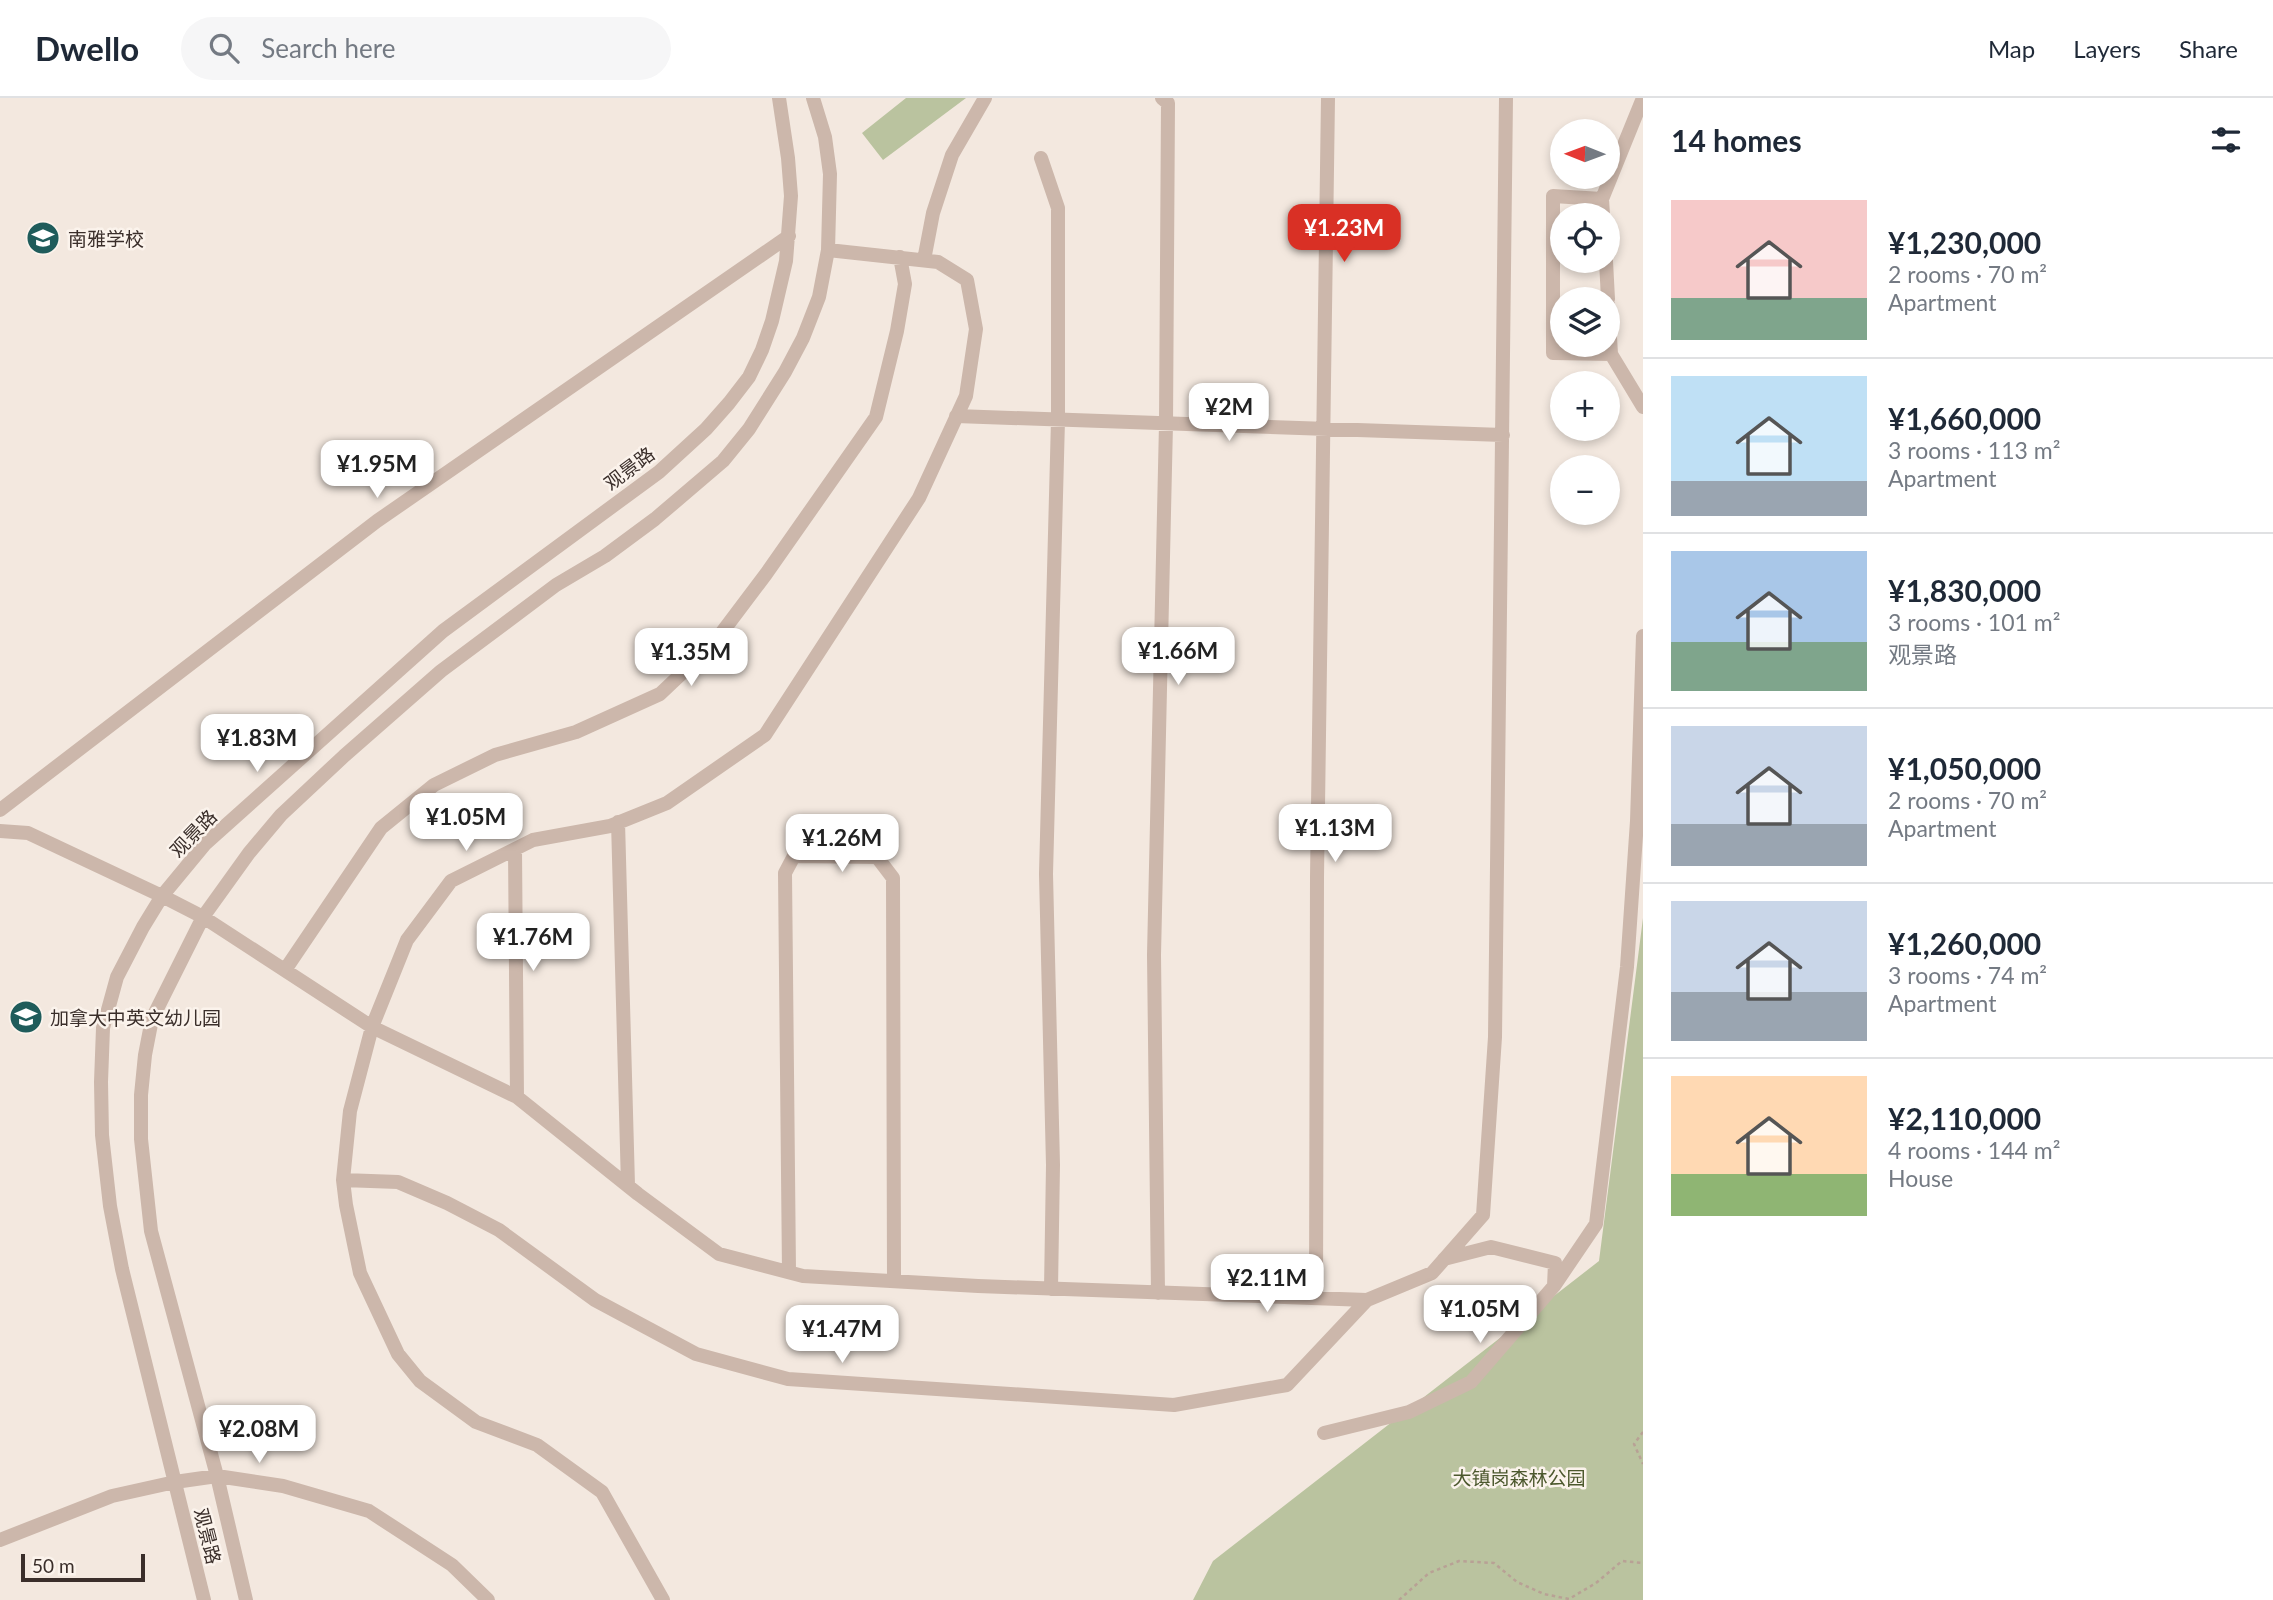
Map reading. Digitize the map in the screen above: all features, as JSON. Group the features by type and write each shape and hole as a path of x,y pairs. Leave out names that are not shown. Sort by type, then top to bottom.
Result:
{"street":[{"name":"观景路","path":"204,1600 122,1269 110,1206 102,1135 103,1028 117,977 162,896 205,844 443,631 659,472 730,403 749,377 762,350 772,321 786,261 791,196 779,98"},
{"name":"观景路","path":"246,1600 217,1476 150,1231 141,1139 141,1095 152,1020 203,917 249,853 281,815 441,671 556,585 605,556 655,519 723,461 749,429 785,372 803,338 819,297 828,250 830,174 825,137 813,98"},
{"path":"924,260 933,213 953,155 985,98"},
{"path":"1158,1293 1154,955 1167,424 1168,103 1162,98"},
{"path":"1316,1298 1317,877 1328,98"},
{"path":"343,1180 397,1182 447,1203 499,1230 596,1300 696,1354 788,1379 1174,1405 1287,1385 1367,1300 1432,1273 1483,1215 1495,1037 1506,98"},
{"path":"1602,203 1643,98"},
{"path":"1041,158 1058,208 1058,420 1046,874 1053,1165 1051,1289"},
{"path":"1553,287 1553,196 1602,199"},
{"path":"0,810 377,521 789,236"},
{"path":"663,1600 602,1492 537,1445 476,1422 420,1381 398,1354 360,1273 343,1180 350,1111 372,1027 407,940 451,881 533,840 610,826 667,803 765,735 919,498 966,396 976,330 967,281 938,262 828,250"},
{"path":"285,970 381,828 434,785 495,755 576,732 660,694 713,643 766,574 876,417 897,331 905,284 900,257"},
{"path":"1613,357 1643,407"},
{"path":"956,416 1503,435"},
{"path":"1324,1433 1409,1412 1471,1382 1554,1286 1596,1224 1627,967 1637,821 1643,636"},
{"path":"618,822 628,1185"},
{"path":"0,831 28,834 203,917 372,1027 517,1097 719,1254 803,1276 1051,1289 1367,1300"},
{"path":"515,849 517,1097"},
{"path":"789,1272 785,873 794,856 877,857 893,878 894,1281"},
{"path":"1444,1259 1491,1247 1529,1256 1555,1263 1554,1286"},
{"path":"0,1540 112,1496 217,1476 284,1486 369,1511 452,1565 488,1600"}],"path":[{"path":"1643,1432 1634,1444 1643,1464"},
{"path":"1399,1600 1429,1573 1459,1561 1494,1563 1517,1582 1544,1594 1569,1599 1596,1583 1622,1561 1643,1563"}],"green space":[{"path":"906,98 966,98 883,160 862,133"},
{"name":"大镇岗森林公园","path":"1643,918 1643,1600 1193,1600 1213,1561 1599,1261"}],"place":[{"name":"南雅学校","path":"43,238"},
{"name":"加拿大中英文幼儿园","path":"26,1017"}]}
